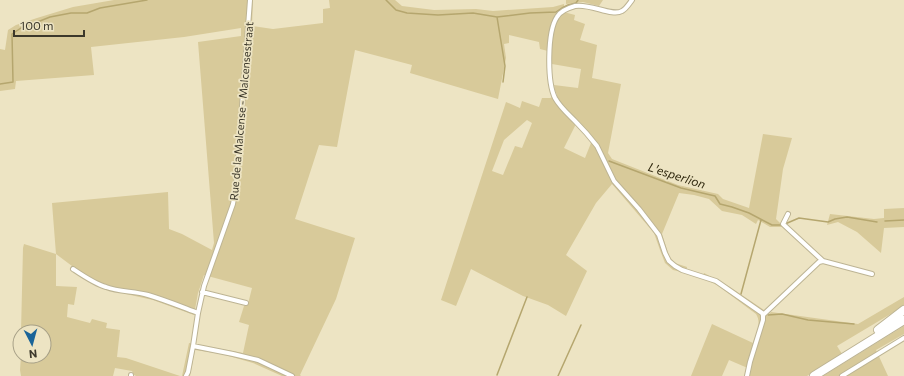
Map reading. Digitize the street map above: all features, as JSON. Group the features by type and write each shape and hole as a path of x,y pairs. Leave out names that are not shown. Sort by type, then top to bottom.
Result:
{"highway":[{"path":"848,354 904,310"},
{"path":"814,376 904,320"}],"street":[{"name":"Rue de la Malcense - Malcensestraat","path":"186,376 193,346 202,292 233,204 235,193 250,0"},
{"path":"632,0 622,12 615,13 594,7 576,6 568,8 557,16 551,32 550,48 550,75 554,96 565,111 585,131 597,146 614,181 644,215 659,235 669,261 682,270 716,281 763,315"},
{"path":"788,214 783,224 823,261 872,274"},
{"path":"747,376 762,325 763,315 819,262 823,261"},
{"path":"73,269 105,287 122,291 137,292 198,313"},
{"path":"202,292 246,303"},
{"path":"842,376 904,338"},
{"path":"193,346 258,360 292,376"}],"shaded area":[{"path":"114,0 253,0 252,26 273,29 323,23 323,9 330,8 329,0 395,0 402,6 434,10 476,9 493,11 553,7 564,4 564,8 560,11 575,15 574,20 585,24 580,40 597,45 592,78 621,84 608,153 612,159 678,185 718,194 723,199 749,208 763,134 792,138 783,169 776,219 784,227 770,227 758,220 756,224 742,215 722,211 709,199 679,193 662,234 669,256 675,263 687,267 686,273 673,270 665,263 654,233 612,184 596,203 566,255 587,271 566,316 548,305 523,296 471,269 456,306 441,300 506,102 520,108 522,101 539,107 542,98 550,98 557,95 554,85 578,88 581,69 552,64 552,52 540,49 539,42 509,35 509,43 504,44 506,58 498,99 410,73 412,65 355,50 337,147 319,145 295,219 355,238 336,299 300,375 301,376 282,376 253,363 222,354 195,350 190,376 182,376 189,343 243,353 249,325 239,322 244,306 248,304 252,288 204,275 198,293 194,315 153,300 126,294 127,291 105,286 80,272 56,254 52,203 168,192 169,229 182,234 212,250 214,243 198,42 241,36 241,28 184,37 91,47 94,75 16,81 15,89 0,91 0,49 5,50 8,30 16,25 73,7","holes":["527,120 532,123 522,148 515,146 503,175 492,171 504,140","577,122 593,138 585,158 564,148"]},
{"path":"566,0 603,0 599,6 583,2 566,4"},
{"path":"904,208 904,227 884,228 881,253 857,232 838,222 827,225 830,214 874,219 884,218 884,209"},
{"path":"24,244 56,254 56,286 77,287 74,305 68,304 67,317 90,323 92,319 107,323 106,328 120,330 117,357 126,358 180,376 136,376 132,371 115,368 113,376 21,376 20,364 52,364 52,324 21,324"},
{"path":"704,273 730,287 764,310 767,316 771,312 858,324 904,297 904,306 837,346 842,354 807,376 749,376 750,369 729,360 722,376 691,376 712,324 753,343 758,325 758,317 756,314 717,285 702,278"},
{"path":"904,326 904,334 876,350 888,376 823,376"}],"waterway":[{"name":"L'esperlion","path":"0,84 13,82 12,34 24,26 50,17 71,13 87,13 100,8 147,0"},
{"name":"L'esperlion","path":"386,0 396,10 407,13 438,15 473,13 497,17 505,66 503,82"},
{"path":"497,17 556,12 568,5 576,3 578,0"},
{"name":"L'esperlion","path":"609,161 681,188 715,196 720,204 749,213 772,225 782,225"},
{"name":"L'esperlion","path":"785,224 799,218 828,222 847,217 877,222"},
{"path":"741,294 761,220"},
{"name":"L'esperlion","path":"885,221 904,220"},
{"path":"497,375 527,297"},
{"path":"768,315 782,314 808,320 854,324"},
{"path":"558,376 581,325"}]}
